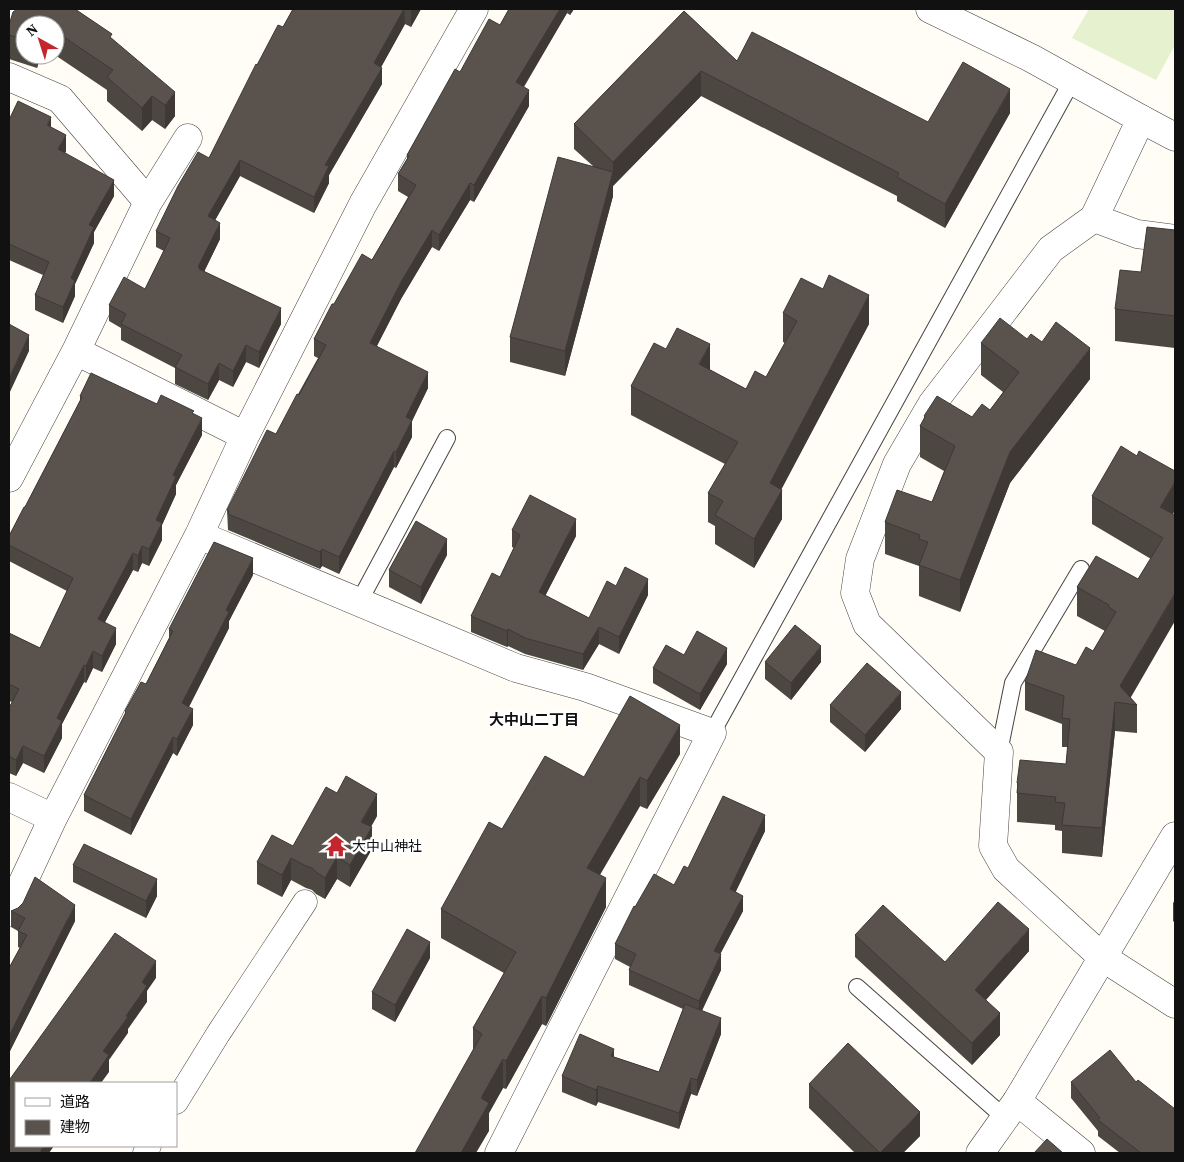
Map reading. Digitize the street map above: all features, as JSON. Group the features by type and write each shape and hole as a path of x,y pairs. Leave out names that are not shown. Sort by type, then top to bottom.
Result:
{"street":[{"path":"9,912 54,818 199,535 245,436 363,204 474,9"},
{"path":"930,9 1031,58 1175,137"},
{"path":"9,78 60,98 148,202"},
{"path":"1141,119 1094,218 1051,249 932,404 897,464 860,559 855,593 867,624 1000,752 994,846 1006,869 1102,957 1175,1004"},
{"path":"9,478 76,351 148,202 188,138"},
{"path":"1094,218 1137,234 1175,239"},
{"path":"76,351 245,436"},
{"path":"199,535 516,668 585,687 712,733 499,1153"},
{"path":"9,797 54,818"},
{"path":"980,1153 1011,1110 1175,836"},
{"path":"178,1099 218,1034 305,902"},
{"path":"1011,1110 1081,1153"}],"lane":[{"path":"9,28 14,9"},
{"path":"712,733 1072,81"},
{"path":"359,602 447,438"},
{"path":"1000,752 1013,683 1081,569"},
{"path":"857,987 1011,1110"}],"green space":[{"path":"1089,9 1175,9 1175,45 1156,80 1072,38"}],"building":[{"path":"17,9 75,9 112,34 110,37 175,92 165,105 152,96 142,108 107,77 113,70 65,38 65,15 15,15 15,37 9,35 9,25 13,12"},
{"path":"293,9 404,9 374,63 382,68 325,165 329,166 314,197 240,160 208,216 220,223 198,267 199,269 281,308 259,352 246,345 233,371 219,363 208,384 175,367 182,355 121,324 126,314 109,305 124,277 145,289 170,238 156,231 178,186 198,152 209,158 256,64 278,25 283,27"},
{"path":"509,9 560,9 516,82 529,90 474,185 470,183 439,235 432,230 401,282 370,343 428,372 406,417 412,420 339,557 322,549 320,552 228,514 229,511 227,510 267,430 276,434 326,345 314,339 332,304 334,304 362,254 372,260 416,185 398,174 409,156 407,155 455,69 460,72 489,19 500,25"},
{"path":"684,11 737,61 752,32 928,122 963,62 1010,89 945,204 897,177 899,173 701,71 613,162 574,124"},
{"path":"18,101 51,117 47,125 66,135 58,149 114,180 89,225 94,227 71,278 75,281 63,307 35,295 49,262 9,244 9,120"},
{"path":"558,157 613,172 565,351 510,337"},
{"path":"1147,227 1175,230 1175,316 1115,309 1120,270 1141,272"},
{"path":"829,275 869,295 770,483 782,490 754,539 715,515 723,501 708,493 738,442 631,386 654,343 666,349 677,328 710,344 699,364 746,389 755,371 766,377 797,321 783,313 801,278 823,289"},
{"path":"1000,318 1027,339 1031,334 1042,342 1056,322 1090,348 1010,452 960,580 919,565 928,542 919,539 920,535 885,522 897,490 932,502 955,446 920,426 937,396 972,417 982,404 990,410 1019,372 981,343"},
{"path":"9,324 29,335 9,378"},
{"path":"91,373 157,404 161,395 194,411 192,413 202,418 173,475 176,477 156,520 162,523 149,549 142,546 138,556 133,553 98,619 116,628 102,656 93,651 86,666 84,665 57,718 62,721 44,756 23,746 16,760 9,756 9,708 19,689 9,684 9,633 40,648 73,578 9,545 9,536 82,397 80,396"},
{"path":"1121,446 1137,456 1139,451 1175,471 1175,482 1160,507 1175,515 1175,593 1120,686 1137,705 1115,702 1102,828 1062,825 1065,803 1055,802 1056,797 1017,793 1020,760 1066,764 1070,719 1062,718 1064,696 1025,682 1036,650 1076,665 1086,647 1093,651 1116,612 1109,605 1077,587 1096,556 1138,579 1163,538 1092,496"},
{"path":"530,495 576,519 539,592 589,618 607,581 616,586 625,567 648,579 619,637 599,627 583,654 525,638 508,629 507,631 471,616 492,573 500,577 520,535 512,530"},
{"path":"416,521 447,539 421,587 389,570"},
{"path":"214,542 253,558 226,610 229,612 182,703 193,709 177,739 173,737 131,819 84,795 141,682 146,684 173,631 169,629"},
{"path":"795,625 821,646 791,683 765,662"},
{"path":"697,631 727,648 700,694 653,668 666,645 684,655"},
{"path":"867,663 901,692 865,735 830,705"},
{"path":"630,696 680,725 647,781 640,777 587,868 606,878 546,998 542,996 506,1061 503,1059 481,1098 489,1103 461,1153 415,1153 482,1034 473,1028 516,952 441,909 489,822 502,829 545,756 584,777"},
{"path":"346,776 377,794 361,822 372,827 350,865 337,857 325,878 312,868 291,858 282,875 257,862 272,835 293,846 326,787 337,793"},
{"path":"723,796 765,815 730,889 743,896 714,951 721,954 699,1001 629,970 636,954 615,944 634,906 654,874 674,885 684,866 688,868"},
{"path":"84,844 157,879 146,901 73,865"},
{"path":"35,877 75,905 9,1036 9,968 27,935 18,931 25,918 11,911 23,903"},
{"path":"998,902 1029,929 975,990 1000,1013 972,1043 855,935 883,905 945,962"},
{"path":"407,929 430,942 395,1005 372,992"},
{"path":"115,933 156,961 142,982 147,986 126,1016 128,1017 103,1051 109,1055 91,1082 15,1082 15,1147 43,1147 39,1153 9,1153 10,1079"},
{"path":"685,1004 721,1018 697,1080 691,1078 679,1113 598,1086 596,1090 562,1076 580,1034 614,1049 611,1056 659,1072"},
{"path":"848,1043 920,1112 880,1153 809,1084"},
{"path":"1110,1050 1136,1082 1138,1080 1175,1109 1175,1153 1141,1153 1098,1120 1100,1118 1071,1082"},
{"path":"1047,1139 1063,1153 1034,1153"}],"place":[{"name":"大中山神社","path":"336,846"}],"district":[{"name":"大中山二丁目","path":"534,720"}]}
